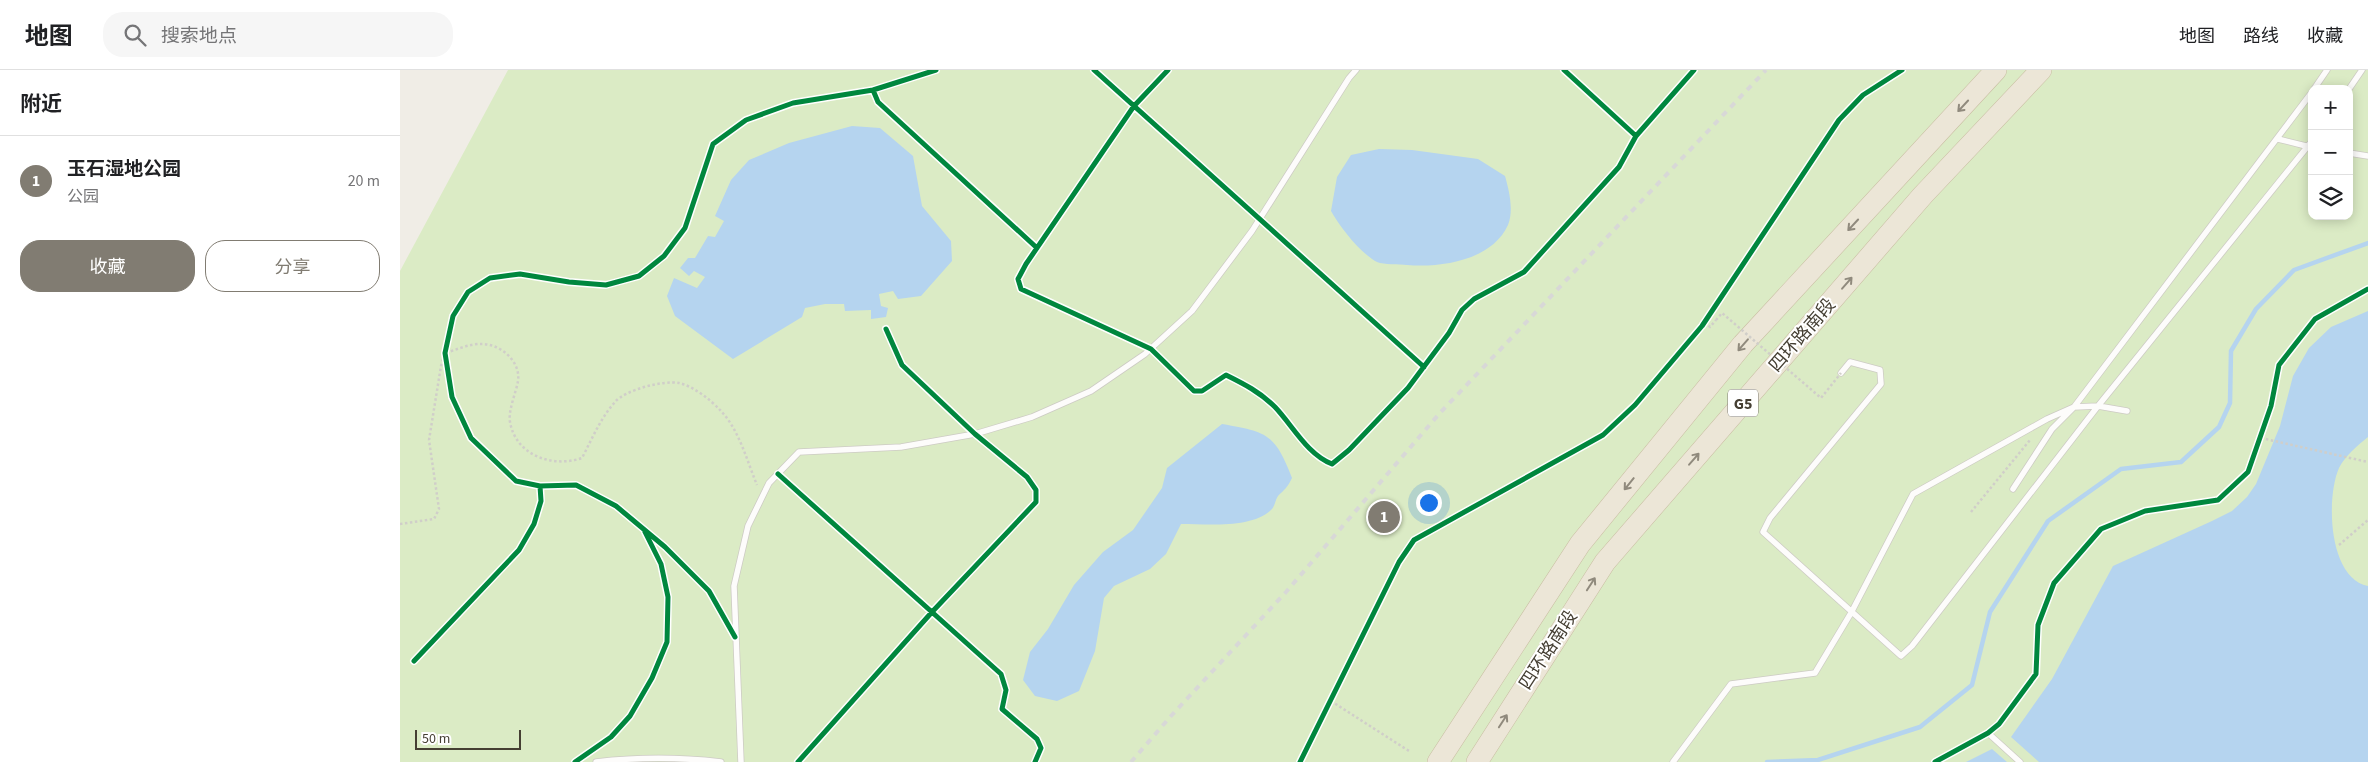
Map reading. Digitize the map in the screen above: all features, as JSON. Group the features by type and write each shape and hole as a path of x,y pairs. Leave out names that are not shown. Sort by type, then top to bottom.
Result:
{"highway":[{"name":"四环路南段","path":"1438,762 1580,544 1743,344 1996,70"},
{"name":"四环路南段","path":"1477,762 1605,562 1923,195 2041,70"}],"lane":[{"path":"741,762 734,586 748,526 769,483 799,452 902,447 974,434 1032,418 1091,391 1145,354 1192,311 1252,231 1349,78 1356,70"},
{"path":"2316,85 2327,70"},
{"path":"2352,85 2362,70"},
{"path":"2013,489 2052,429 2074,407 2308,97"},
{"path":"2278,139 2308,144"},
{"path":"1841,373 1850,362 1880,370 1881,384 1770,518 1762,532 1851,613 1902,656 1912,646 2098,406 2308,149"},
{"path":"2353,154 2368,156"},
{"path":"1673,762 1731,684 1815,673 1851,613 1913,494 2047,419 2074,407 2098,406 2127,411"},
{"path":"1988,733 2020,762"},
{"path":"596,762 628,758 686,758 721,762"}],"path":[{"path":"1710,314 1703,324 1710,327 1722,313 1821,398 1841,373"},
{"path":"400,524 434,519 439,509 429,440 441,366 447,344"},
{"path":"445,353 482,344 502,350 515,363 519,379 510,421 517,440 531,454 548,461 569,462 582,458 602,419 616,400 637,390 658,384 679,383 702,394 721,410 734,430 762,497"},
{"path":"445,353 448,371"},
{"path":"1971,512 2047,419"},
{"path":"2258,446 2264,439 2264,430"},
{"path":"2264,439 2368,462"},
{"path":"2340,545 2368,520"},
{"path":"1326,709 1335,692"},
{"path":"1331,701 1409,751"}],"green space":[{"path":"508,70 2368,70 2368,762 400,762 400,271"}],"water":[{"path":"852,126 880,128 913,156 922,206 951,241 952,261 921,296 898,299 893,291 879,294 881,306 888,308 886,317 871,319 871,310 845,311 844,304 825,304 805,308 802,317 733,359 675,316 667,296 674,278 697,288 705,277 694,271 689,276 680,268 688,258 695,258 708,236 715,237 724,221 715,216 731,180 749,160 789,143"},
{"path":"1379,149 1412,150 1478,159 1505,176 1511,213 1508,225 1501,237 1478,254 1450,263 1421,266 1387,264 1377,262 1371,258 1351,239 1331,211 1337,177 1351,155"},
{"path":"2368,311 2368,437 2348,455 2339,468 2332,498 2332,516 2338,553 2345,568 2355,580 2368,586 2368,762 2039,762 2011,737 2052,679 2113,566 2232,511 2247,497 2256,484 2280,426 2293,376 2309,348 2331,327"},
{"path":"1222,424 1260,433 1275,444 1280,452 1292,478 1278,496 1272,509 1262,516 1240,523 1215,525 1181,524 1166,554 1150,569 1114,586 1104,598 1095,651 1079,691 1057,701 1035,696 1023,680 1030,652 1048,629 1074,585 1103,552 1133,530 1162,488 1167,468"},
{"path":"1992,749 2007,762 1966,762"}],"waterway":[{"path":"1767,762 1818,760 1920,727 1972,685 1990,612 2048,521 2121,469 2181,462 2219,427 2230,403 2231,351 2256,309 2294,270 2368,243"}],"railway":[{"path":"1131,762 1286,592 1439,414 1766,70"}],"cycle path":[{"path":"735,637 709,591 665,547 616,506 576,485 540,486 516,481 471,438 452,397 445,353 453,316 468,292 490,278 520,274 569,282 606,285 639,276 664,256 685,228 713,144 746,120 793,103 873,90 936,70"},
{"path":"1094,70 1424,367"},
{"path":"1168,70 1134,106 1026,264 1018,279 1021,289 1151,349 1194,391 1202,391 1226,375 1245,385 1275,407 1315,454 1332,464 1349,450 1408,388 1449,333 1462,310 1474,299 1524,272 1619,167 1636,136 1694,70"},
{"path":"1564,70 1636,136"},
{"path":"1300,762 1399,562 1414,540 1603,435 1635,405 1702,326 1839,120 1863,95 1902,70"},
{"path":"873,90 878,102 1037,248"},
{"path":"1935,762 1988,733 1999,724 2036,674 2038,625 2054,583 2101,529 2145,511 2218,500 2248,472 2271,406 2279,365 2315,319 2368,289"},
{"path":"798,762 932,612 1036,502 1036,490 1027,477 975,434 902,365 886,329"},
{"path":"778,474 1001,674 1006,690 1002,709 1037,739 1041,748 1035,762"},
{"path":"414,661 519,550 534,524 541,501 540,486"},
{"path":"575,762 611,737 630,716 652,678 667,642 668,597 661,564 645,532"}],"place":[{"name":"玉石湿地公园","path":"1384,517"}]}
